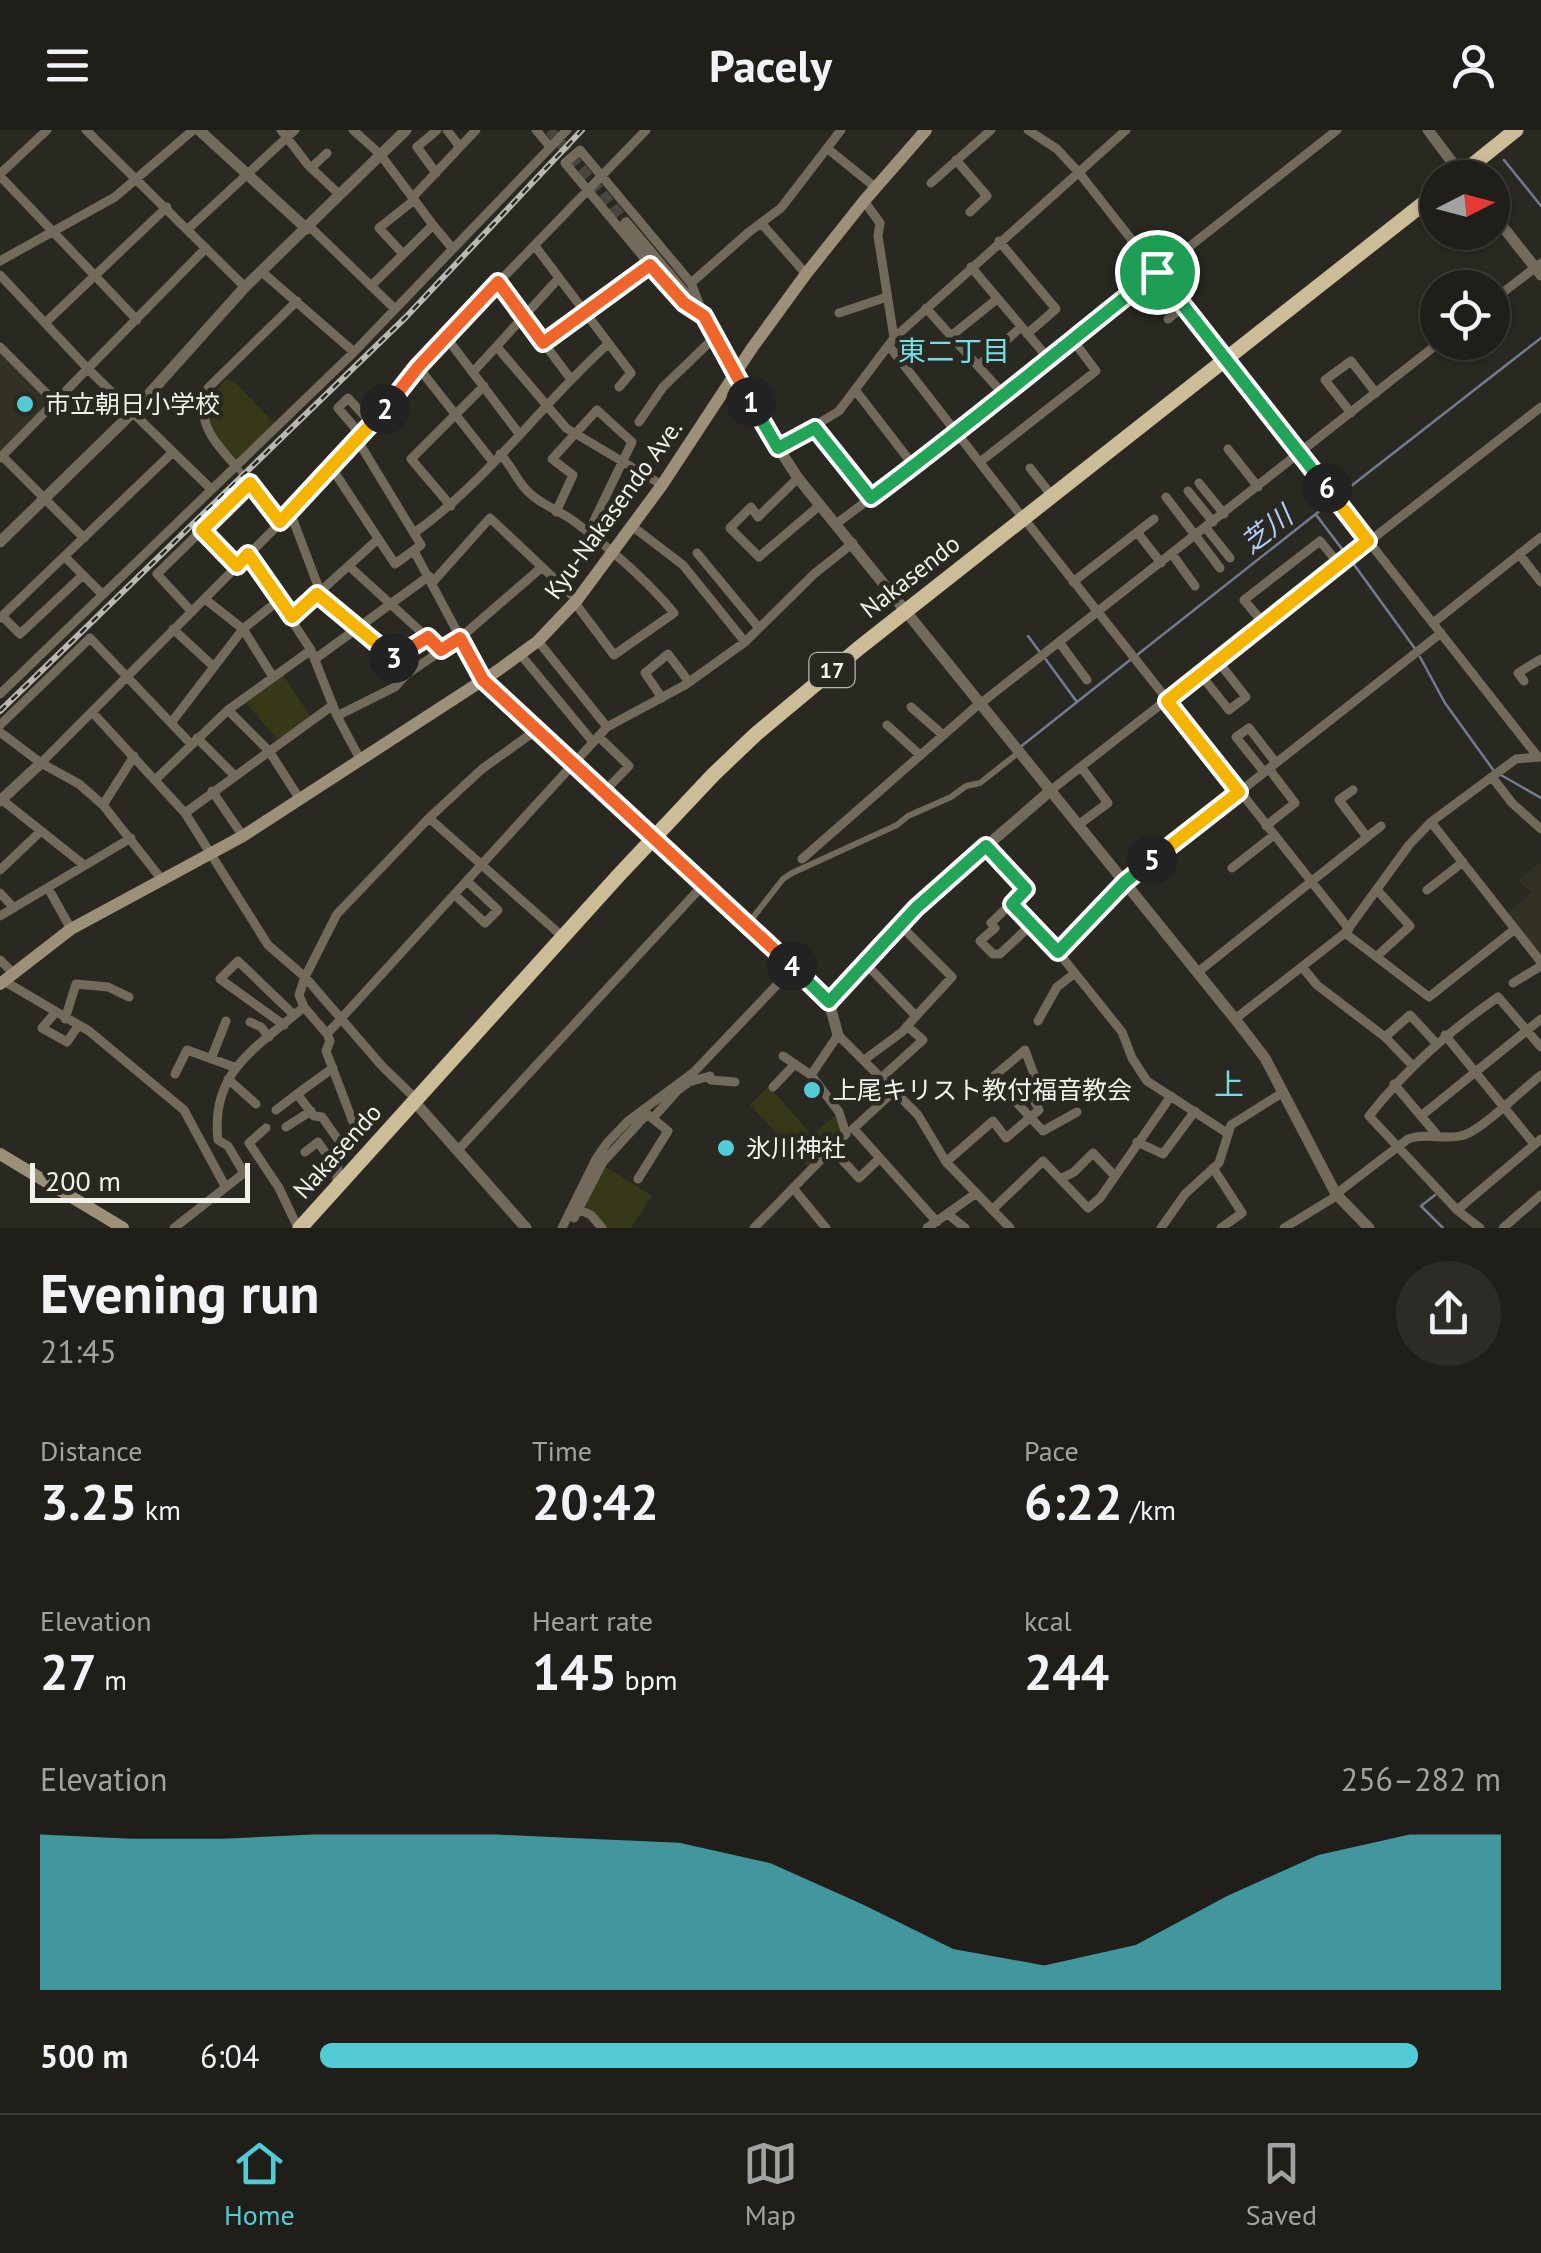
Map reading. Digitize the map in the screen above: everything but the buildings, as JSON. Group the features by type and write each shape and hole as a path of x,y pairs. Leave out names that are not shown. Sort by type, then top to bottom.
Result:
{"highway":[{"path":"1481,160 1516,130"},
{"path":"1486,160 1529,130"},
{"name":"Nakasendo","path":"299,1228 418,1104 756,734 1420,207"},
{"name":"Nakasendo","path":"1026,522 1052,496 1420,217"},
{"name":"Nakasendo","path":"311,1228 563,937 656,843"}],"main road":[{"name":"Kyu-Nakasendo Ave.","path":"5,980 71,928 243,836 538,642 613,554 806,274 926,130"},
{"path":"0,1154 123,1228"}],"street":[{"path":"47,130 0,175 137,320"},
{"path":"86,130 245,287"},
{"path":"0,261 53,234 138,181 196,130 395,309"},
{"path":"354,130 380,154 452,249"},
{"path":"0,542 132,413 245,287 404,130"},
{"path":"436,172 416,147 437,130"},
{"path":"447,130 460,147"},
{"path":"402,254 379,228 412,200 476,130"},
{"path":"536,130 550,147"},
{"path":"0,694 354,352 567,130"},
{"path":"84,865 1,800 128,678 290,512 360,439 418,367 646,130"},
{"path":"931,183 991,130"},
{"path":"1028,130 1057,150 1080,174 1540,757"},
{"path":"778,448 839,411 891,342 1126,130"},
{"path":"836,524 978,411 990,408 1337,130"},
{"path":"1428,130 1451,160"},
{"path":"691,284 782,208 839,131"},
{"path":"188,229 288,132 311,168 340,195"},
{"path":"828,149 875,187"},
{"path":"704,316 684,303 566,163 580,150 691,284 704,316 798,478 1264,1058 1337,1194 1369,1228"},
{"path":"311,168 327,154"},
{"path":"956,160 987,196 970,212"},
{"path":"864,201 880,223 878,236 891,342 956,432 1347,931 1429,997 1515,929"},
{"path":"45,323 166,207"},
{"path":"626,223 704,316"},
{"path":"762,224 806,274"},
{"path":"371,286 433,225"},
{"path":"1510,234 1539,269 1510,289"},
{"path":"978,366 1056,309 999,242"},
{"path":"535,246 631,372 619,387"},
{"path":"84,538 1,457 206,248"},
{"path":"543,343 650,265"},
{"path":"970,267 1048,358"},
{"path":"262,272 354,352"},
{"path":"0,275 89,370 211,489"},
{"path":"474,372 558,278"},
{"path":"498,282 570,378"},
{"path":"0,294 12,287"},
{"path":"839,313 887,297"},
{"path":"951,336 997,299"},
{"path":"280,522 204,425 202,400 208,388 297,301"},
{"path":"1168,320 1184,306"},
{"path":"926,308 1004,395"},
{"path":"640,422 664,387 716,336"},
{"path":"446,337 520,435"},
{"path":"980,462 1096,372 1072,340"},
{"path":"414,533 451,506 548,407 570,378 608,344"},
{"path":"0,347 56,403"},
{"path":"497,347 576,434 662,485"},
{"path":"747,924 783,880 920,754 1420,358"},
{"path":"1351,413 1325,380 1351,361 1376,394"},
{"path":"156,779 228,710 430,580 490,518 576,602 614,654 674,614 644,577 524,487 516,470 496,458 418,367"},
{"path":"451,506 411,459 484,386"},
{"path":"856,392 914,465"},
{"path":"331,467 395,564 421,545 338,408 348,398 372,424"},
{"path":"556,512 573,475 552,459 597,410 632,442 588,533"},
{"path":"829,1002 900,924 1050,791 1536,410 1541,425"},
{"path":"815,428 871,498"},
{"path":"1228,449 1258,487"},
{"path":"82,575 20,634 1,617 172,452"},
{"path":"1030,468 1052,496"},
{"path":"798,478 758,516 750,507 730,528 758,557 820,504"},
{"path":"1198,482 1224,514"},
{"path":"192,612 157,574 250,483"},
{"path":"1188,491 1230,558"},
{"path":"1166,497 1220,568"},
{"path":"290,512 319,593 408,674"},
{"path":"1073,582 1154,520"},
{"path":"632,526 683,565 745,642"},
{"path":"202,530 237,566"},
{"path":"1138,532 1161,563"},
{"path":"1432,622 1541,537"},
{"path":"292,617 376,540"},
{"path":"1264,624 1244,600 1320,541 1338,564"},
{"path":"328,1034 607,727 689,682 745,642 852,543"},
{"path":"414,550 483,680 829,1002 838,1035 918,1115 946,1162 1010,1228"},
{"path":"698,553 759,628"},
{"path":"248,554 313,655 337,716 360,759"},
{"path":"1172,554 1195,586"},
{"path":"1520,554 1541,582"},
{"path":"64,557 102,594"},
{"path":"350,567 441,650"},
{"path":"337,716 395,687 460,638 542,567"},
{"path":"206,599 243,629 274,677"},
{"path":"172,722 243,629 279,600"},
{"path":"173,629 213,666"},
{"path":"1058,952 1125,882 1441,633"},
{"path":"392,660 428,637"},
{"path":"163,881 103,805 0,728 90,638 172,722 234,775"},
{"path":"538,642 607,727"},
{"path":"1059,642 1087,680"},
{"path":"520,654 596,739 629,766 602,794"},
{"path":"662,698 644,673 668,654 689,682"},
{"path":"1524,680 1518,673 1541,659"},
{"path":"1200,674 1229,710 1246,697 1217,660"},
{"path":"185,812 333,705"},
{"path":"911,706 943,735"},
{"path":"228,710 269,751 299,798"},
{"path":"92,712 185,812 268,945 304,977 526,1228"},
{"path":"888,725 920,754"},
{"path":"336,1188 344,1148 356,1130 326,1052 328,1034 304,1007 299,995 304,977 337,914 482,769 536,731"},
{"path":"803,863 897,825 966,786 980,783 1018,752"},
{"path":"103,805 134,756"},
{"path":"1235,1020 1347,931 1431,822 1516,760 1540,757"},
{"path":"1078,825 1108,803 1081,767"},
{"path":"1266,826 1295,803 1269,768"},
{"path":"1492,777 1512,803 1541,828"},
{"path":"1352,790 1339,800 1367,837"},
{"path":"212,791 243,836"},
{"path":"429,818 563,937"},
{"path":"1431,822 1541,964 1513,983"},
{"path":"1198,972 1381,826"},
{"path":"0,870 40,832"},
{"path":"1232,868 1274,835"},
{"path":"0,916 132,838"},
{"path":"986,846 1026,889 991,923 995,928 980,940 993,954 1000,954 1031,925"},
{"path":"1427,890 1462,862"},
{"path":"454,894 485,923 498,910 466,881"},
{"path":"458,1150 704,884"},
{"path":"48,888 71,928"},
{"path":"1376,958 1410,926 1377,890"},
{"path":"0,893 14,908"},
{"path":"1012,904 1058,952 1122,1032 1132,1058 1148,1081 1228,1133"},
{"path":"864,1060 907,1026 952,978 900,924"},
{"path":"0,960 5,980 78,1026 184,1110 224,1186"},
{"path":"284,1024 220,979 238,961 294,1016"},
{"path":"864,962 916,1016"},
{"path":"1302,967 1317,985 1385,1037 1412,1066"},
{"path":"565,1228 611,1152 794,968"},
{"path":"1038,1020 1058,987 1075,973"},
{"path":"65,1019 76,984 108,987 129,997"},
{"path":"1480,1228 1457,1210 1369,1116 1394,1084 1444,1035 1498,997 1541,1047"},
{"path":"174,1228 244,1173 228,1146 218,1140 220,1094 234,1067 304,1007"},
{"path":"54,1013 42,1028 67,1042 78,1026"},
{"path":"1385,1037 1410,1015 1436,1043"},
{"path":"1420,1116 1541,1019"},
{"path":"212,1059 226,1021"},
{"path":"250,1022 269,1037"},
{"path":"881,1078 923,1040 907,1026"},
{"path":"811,1075 838,1035"},
{"path":"1444,1035 1502,1106 1538,1141 1457,1210"},
{"path":"175,1074 187,1050 234,1067"},
{"path":"946,1162 993,1120 1006,1138 1030,1117 1038,1110 1032,1096 1040,1091 1026,1050 993,1077 1030,1117 1043,1131 1076,1112"},
{"path":"784,1056 811,1075 850,1130 880,1158 931,1226 975,1194"},
{"path":"773,1087 795,1064"},
{"path":"276,1110 333,1068"},
{"path":"1289,1227 1396,1146 1419,1135 1445,1138 1469,1134 1541,1074"},
{"path":"565,1228 596,1159 628,1122 649,1113 696,1079 710,1076 711,1080 734,1082"},
{"path":"228,1079 256,1104"},
{"path":"1394,1084 1437,1135"},
{"path":"754,1228 894,1091"},
{"path":"1160,1228 1185,1194 1213,1168 1223,1153 1228,1133 1241,1117 1282,1093"},
{"path":"298,1094 310,1111 322,1117 344,1148"},
{"path":"992,1210 1043,1162 1088,1208 1171,1096"},
{"path":"286,1128 310,1111"},
{"path":"1137,1142 1163,1154 1196,1112"},
{"path":"638,1180 668,1131 649,1113"},
{"path":"266,1128 250,1143 299,1228"},
{"path":"305,1152 318,1142 337,1169"},
{"path":"832,1149 859,1178 880,1158"},
{"path":"1060,1180 1093,1153 1114,1176"},
{"path":"1213,1168 1242,1213 1221,1228"},
{"path":"793,1188 826,1228"},
{"path":"1502,1228 1541,1195"},
{"path":"578,1209 602,1228"},
{"path":"949,1215 965,1228"}],"shaded area":[{"name":"市立朝日小学校","path":"0,353 49,402 0,454"},
{"path":"1541,862 1541,962 1505,916 1531,893 1518,880"}],"green space":[{"path":"227,379 234,381 274,423 237,459 218,439 208,420 210,401"},
{"path":"281,672 310,716 278,740 243,700"},
{"path":"769,1086 812,1135 839,1112 846,1132 811,1170 750,1105"},
{"path":"606,1167 652,1196 631,1228 604,1228 585,1206"}],"waterway":[{"path":"1510,167 1541,206"},
{"name":"芝川","path":"1337,497 1541,338"},
{"name":"芝川","path":"1137,655 1331,502"},
{"path":"1317,516 1345,553"},
{"path":"1350,559 1416,650"},
{"path":"1028,636 1039,651"},
{"path":"1044,657 1077,702"},
{"path":"1420,657 1445,703 1494,771"},
{"name":"芝川","path":"1019,748 1130,660"},
{"path":"1501,775 1541,798"},
{"path":"1435,1195 1421,1206 1443,1228"}],"tunnel":[{"path":"550,130 626,223"}],"railway":[{"path":"0,711 406,317 582,130"}],"place":[{"name":"市立朝日小学校","path":"25,404"},
{"name":"上尾キリスト教付福音教会","path":"812,1090"},
{"name":"氷川神社","path":"726,1148"}],"district":[{"name":"東二丁目","path":"954,350"},
{"name":"上","path":"1229,1083"}],"route":[{"path":"650,265 684,303 704,316 778,448 815,428 871,498 978,411 990,408 1157,272 1368,541 1167,701 1239,792 1125,882 1058,952 1012,904 1026,889 986,846 916,908 829,1002 483,680 460,638 441,650 428,637 392,660 317,594 292,617 248,554 237,566 202,530 250,483 280,522 358,441 418,367 498,282 543,343 650,265"}]}
